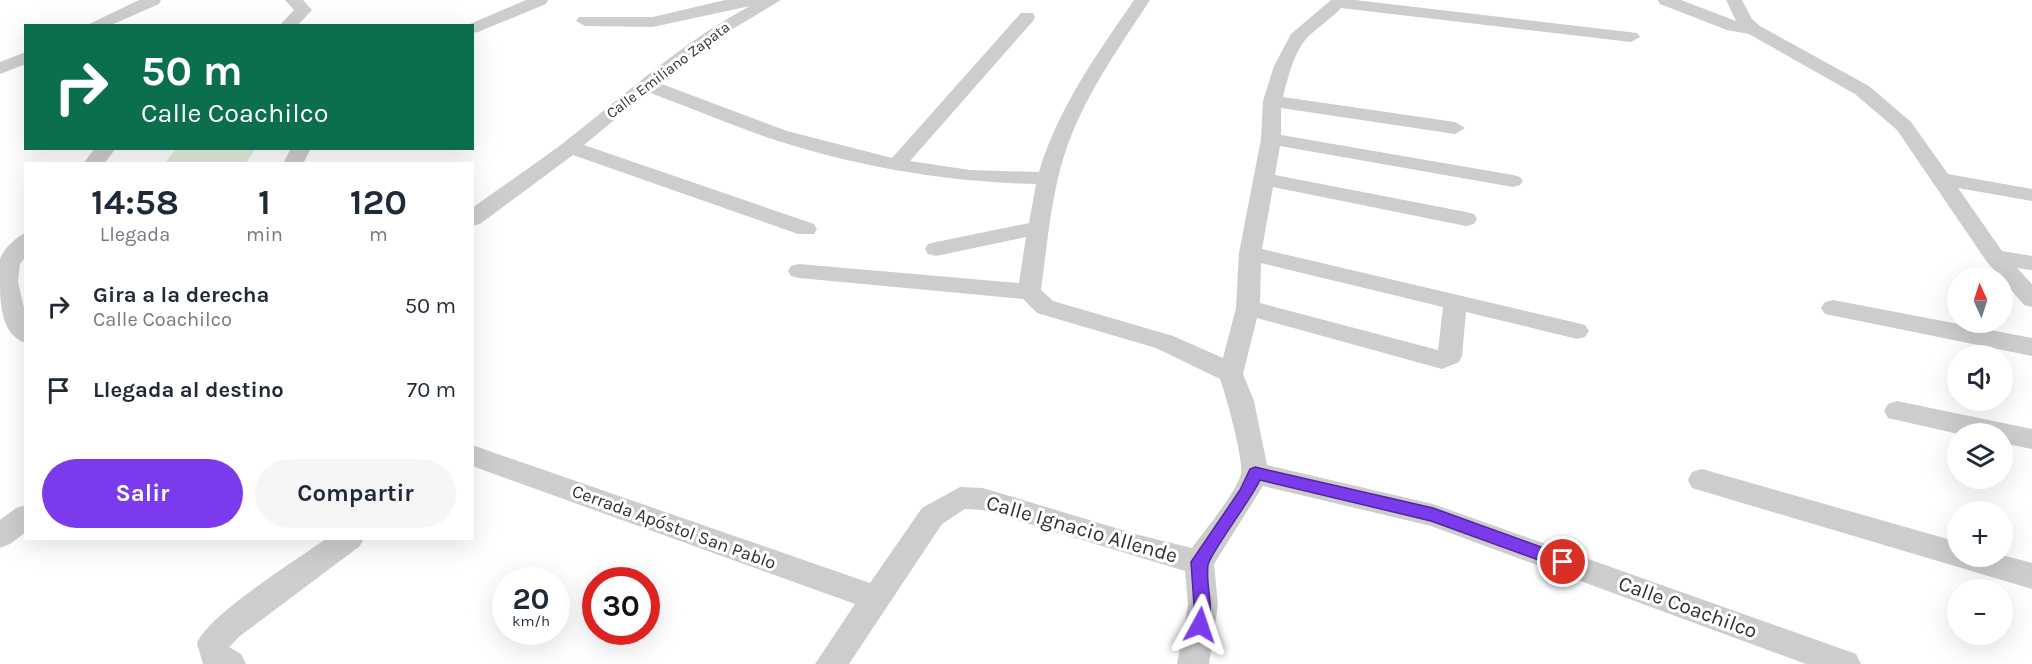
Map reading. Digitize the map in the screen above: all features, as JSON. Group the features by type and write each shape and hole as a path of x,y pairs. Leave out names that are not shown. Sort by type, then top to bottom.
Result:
{"street":[{"path":"98,24 153,0"},
{"path":"289,24 304,10 293,0"},
{"path":"474,27 540,0"},
{"path":"1029,292 1039,228 1059,140 1079,100 1142,0"},
{"path":"1666,0 1733,26 1754,30 1862,90 1879,103 1904,126 1995,257 2032,299"},
{"path":"1734,0 1738,12 1754,30"},
{"path":"585,21 654,22 742,1 772,1"},
{"name":"Calle Emiliano Zapata","path":"474,218 570,147 647,84 725,26 772,1"},
{"path":"1193,664 1203,605 1200,562 1246,494 1255,473 1241,401 1232,374 1248,308 1250,253 1271,139 1272,101 1283,66 1300,34 1318,22 1339,1 1631,37"},
{"path":"896,165 1027,17"},
{"path":"3,66 24,58"},
{"path":"647,84 780,135 896,165 970,176 1050,178"},
{"path":"1272,101 1455,128"},
{"path":"1271,139 1513,181"},
{"path":"570,147 806,229"},
{"path":"95,162 104,150"},
{"path":"1264,179 1466,219"},
{"path":"1941,179 2032,195"},
{"path":"936,249 994,235 1039,228"},
{"path":"24,243 9,265 7,293 16,326 24,333"},
{"path":"1250,253 1577,331"},
{"path":"1995,257 2032,263"},
{"path":"799,271 1029,292 1045,307 1177,346 1202,356 1232,374"},
{"path":"1248,308 1429,359 1442,360 1450,356 1455,302"},
{"path":"1833,308 2032,347"},
{"path":"1897,411 2032,440"},
{"name":"Cerrada Apóstol San Pablo","path":"474,456 876,598"},
{"name":"Calle Coachilco","path":"1255,473 1433,515 1845,664"},
{"path":"1702,480 1947,551"},
{"name":"Calle Ignacio Allende","path":"831,664 932,516 960,498 983,499 1139,547 1200,562"},
{"path":"0,536 24,518"},
{"path":"221,654 229,626 347,540"},
{"path":"2002,567 2032,576"}],"green space":[{"path":"175,150 254,150 247,162 166,162"}],"route":[{"path":"1200,625 1203,605 1200,562 1246,494 1255,473 1307,483 1433,515 1563,562"}]}
